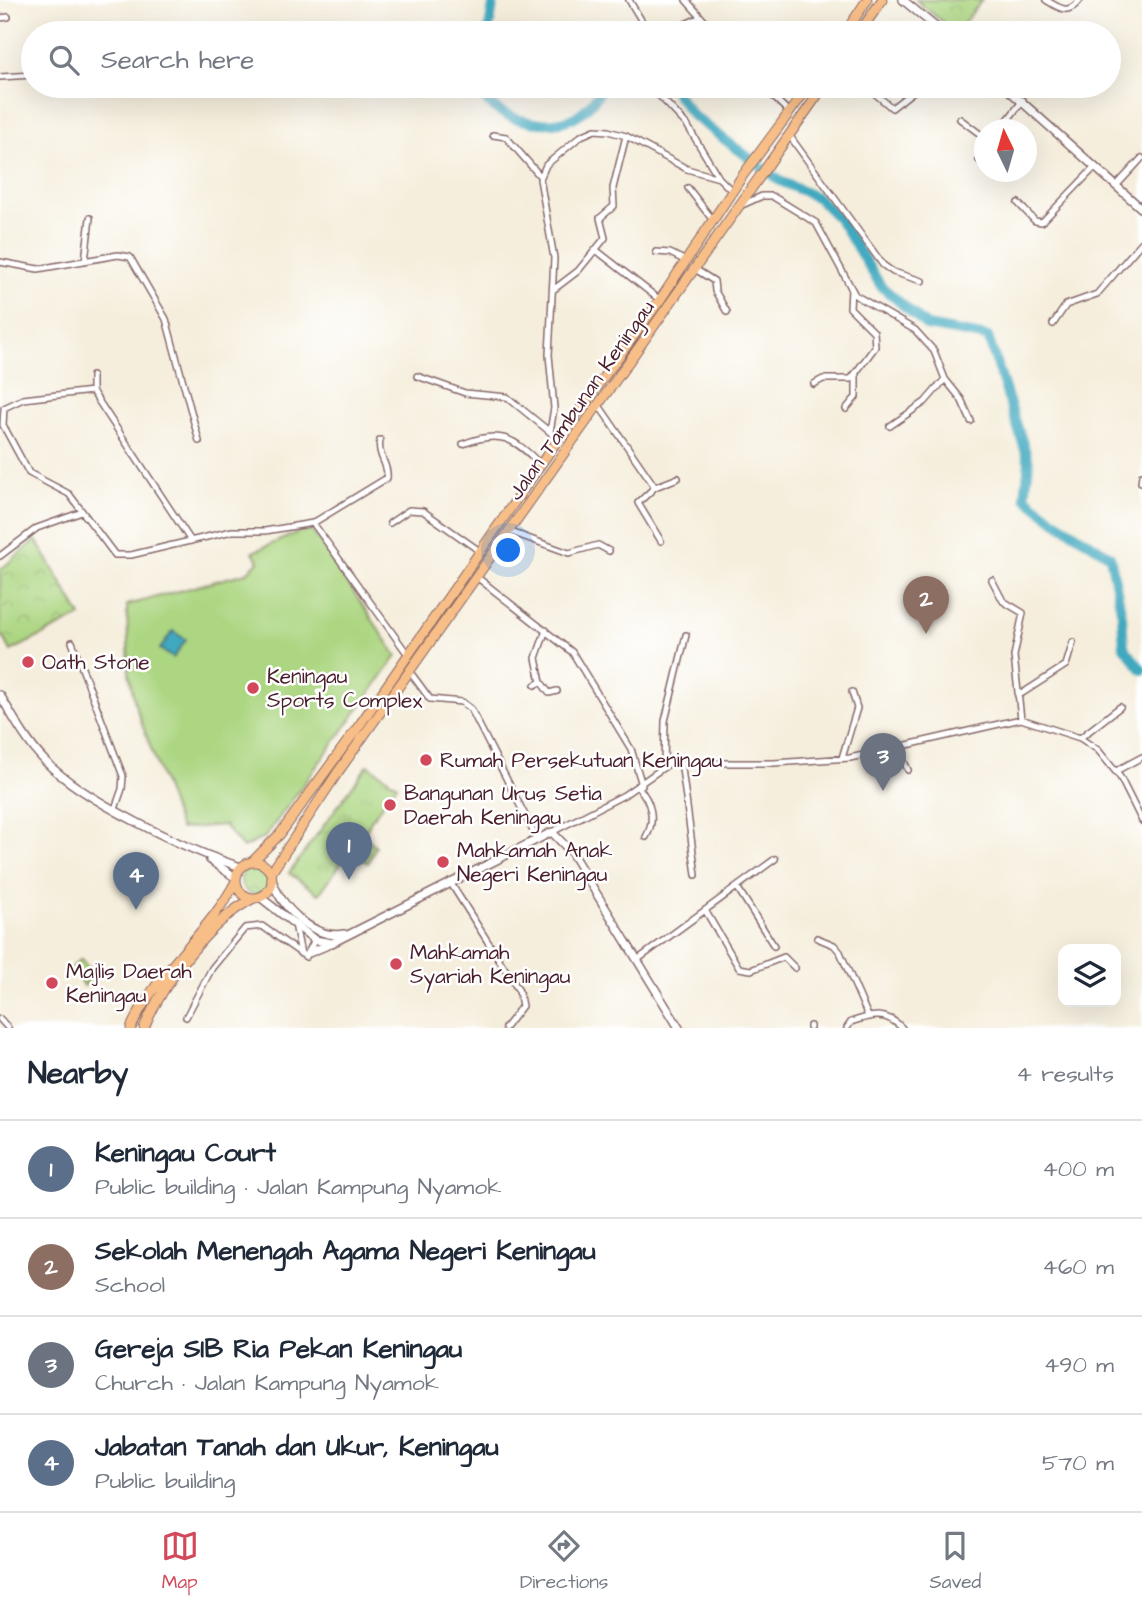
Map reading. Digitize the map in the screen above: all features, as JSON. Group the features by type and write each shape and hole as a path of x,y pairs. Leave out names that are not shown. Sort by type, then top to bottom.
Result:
{"main road":[{"path":"853,21 867,0"},
{"path":"867,21 882,0"},
{"name":"Jalan Tambunan Keningau","path":"251,862 280,834 409,656 557,441 660,300 712,219 800,98"},
{"name":"Jalan Tambunan Keningau","path":"272,876 409,671 478,578 815,98"},
{"path":"687,258 718,223 728,219"},
{"path":"131,1028 156,982 220,908 241,867 251,862 263,864 272,876 269,890 236,909 205,939 164,990 144,1028"},
{"path":"236,879 243,895 257,898"}],"street":[{"path":"629,0 642,21"},
{"path":"686,0 704,21"},
{"path":"903,0 928,21"},
{"path":"1046,0 1059,8 1073,9 1080,0"},
{"path":"1059,8 1064,0"},
{"path":"0,18 8,17"},
{"path":"692,21 701,17"},
{"path":"0,77 21,76"},
{"path":"662,98 687,125 719,178 732,191"},
{"path":"774,98 789,112"},
{"path":"880,98 892,108 905,98"},
{"path":"1020,98 1142,208"},
{"path":"1008,119 1023,100"},
{"path":"960,120 974,130"},
{"path":"540,176 552,157 581,136 602,130 626,136 687,169 719,178"},
{"path":"493,135 506,137 540,176 553,246 549,355 554,408 550,432"},
{"path":"789,135 884,265 893,272 922,281"},
{"path":"553,290 578,271 606,235 600,218 614,206 613,188 626,136"},
{"path":"1116,186 1142,159"},
{"path":"1018,203 1035,221 1042,222 1095,167"},
{"path":"688,188 712,219"},
{"path":"736,208 758,197 772,195 816,223 852,289 862,300 915,330 934,351 945,379 961,399 971,421"},
{"path":"85,261 90,218"},
{"path":"1053,324 1066,305 1097,294 1142,242"},
{"path":"596,250 660,300"},
{"path":"656,252 687,258"},
{"path":"0,262 34,270 118,255 132,259 166,320 199,441"},
{"path":"695,269 713,281 715,291 727,312"},
{"path":"814,384 823,379 851,379 875,347 876,338 850,308 852,289"},
{"path":"846,409 856,397 856,375"},
{"path":"92,376 92,391 191,541"},
{"path":"418,376 465,393 507,397 550,432 557,441"},
{"path":"890,426 925,402 945,379"},
{"path":"92,391 23,399 8,405 2,413 7,434 29,473 69,494 117,557 232,531 265,531 313,523 387,478 387,471 379,455 380,440"},
{"path":"598,404 655,487"},
{"path":"463,444 487,437 510,439 541,464"},
{"path":"1141,482 1142,475"},
{"path":"661,541 638,503 655,487 678,478"},
{"path":"390,523 409,510 423,511 481,552"},
{"path":"0,556 37,528 82,512"},
{"path":"313,523 409,656"},
{"path":"511,531 569,553 598,545 609,551"},
{"path":"478,578 572,652 589,678 631,749 652,821 646,837"},
{"path":"992,580 1003,601 1023,613 1014,647 1021,719"},
{"path":"546,630 536,658 538,684 549,693 556,691"},
{"path":"664,765 665,721 686,635"},
{"path":"72,642 124,783 115,808"},
{"path":"1018,696 1066,665 1073,642"},
{"path":"409,671 428,698 462,702 471,709 537,839"},
{"path":"842,758 857,708 852,692"},
{"path":"0,695 3,707 44,761 81,790 201,854 236,879"},
{"path":"1080,738 1120,707"},
{"path":"305,955 640,786 664,765 681,761 753,764 842,758 898,749 1021,719 1080,738 1098,750 1116,772 1142,821"},
{"path":"898,749 908,770"},
{"path":"878,753 880,776"},
{"path":"1116,772 1142,757"},
{"path":"681,761 696,875"},
{"path":"1136,811 1142,807"},
{"path":"552,832 571,852 679,1028"},
{"path":"201,854 241,867"},
{"path":"637,960 775,859"},
{"path":"272,876 282,901 316,929 333,935 348,933"},
{"path":"450,882 519,991 522,1006 505,1028"},
{"path":"737,887 774,946"},
{"path":"257,898 315,940 332,943"},
{"path":"705,910 739,968 751,970 784,957 795,968"},
{"path":"295,924 305,955"},
{"path":"186,1017 212,968 242,931 261,926 305,955"},
{"path":"305,955 315,940 316,929"},
{"path":"284,942 293,941 296,933"},
{"path":"817,938 834,945 840,952 868,1016"},
{"path":"847,1028 850,1023 868,1016 885,1016 902,1028"},
{"path":"0,1019 8,1028"}],"green space":[{"path":"916,0 982,0 965,21 941,21"},
{"name":"Keningau Sports Complex","path":"312,531 397,656 265,837 243,848 224,825 180,829 135,704 129,673 127,605 246,573 259,561 253,552 299,532"},
{"path":"36,540 81,616 11,651 3,636 0,637 0,570"},
{"path":"368,765 397,785 371,820 364,836 376,846 368,863 350,851 319,894 289,873"},
{"path":"255,866 265,870 269,880 265,890 255,894 245,890 241,880 245,870"},
{"path":"81,959 95,976 84,986 70,969"}],"water":[{"path":"173,631 186,640 173,658 160,649"}],"waterway":[{"path":"490,21 494,0"},
{"path":"484,98 506,115 537,123 566,121 582,112 595,98"},
{"path":"680,98 692,115 780,181 818,198 839,219 881,286 927,326 988,337 1029,462 1025,497 1055,521 1110,556 1122,615 1124,647 1142,670"}],"place":[{"name":"Sekolah Menengah Agama Negeri Keningau","path":"926,634"},
{"name":"Oath Stone","path":"28,662"},
{"name":"Keningau Sports Complex","path":"253,688"},
{"name":"Rumah Persekutuan Keningau","path":"426,760"},
{"name":"Gereja SIB Ria Pekan Keningau","path":"883,791"},
{"name":"Bangunan Urus Setia Daerah Keningau","path":"390,805"},
{"name":"Mahkamah Anak Negeri Keningau","path":"443,862"},
{"name":"Keningau Court","path":"349,880"},
{"name":"Jabatan Tanah dan Ukur, Keningau","path":"136,910"},
{"name":"Mahkamah Syariah Keningau","path":"396,964"},
{"name":"Majlis Daerah Keningau","path":"52,983"}]}
